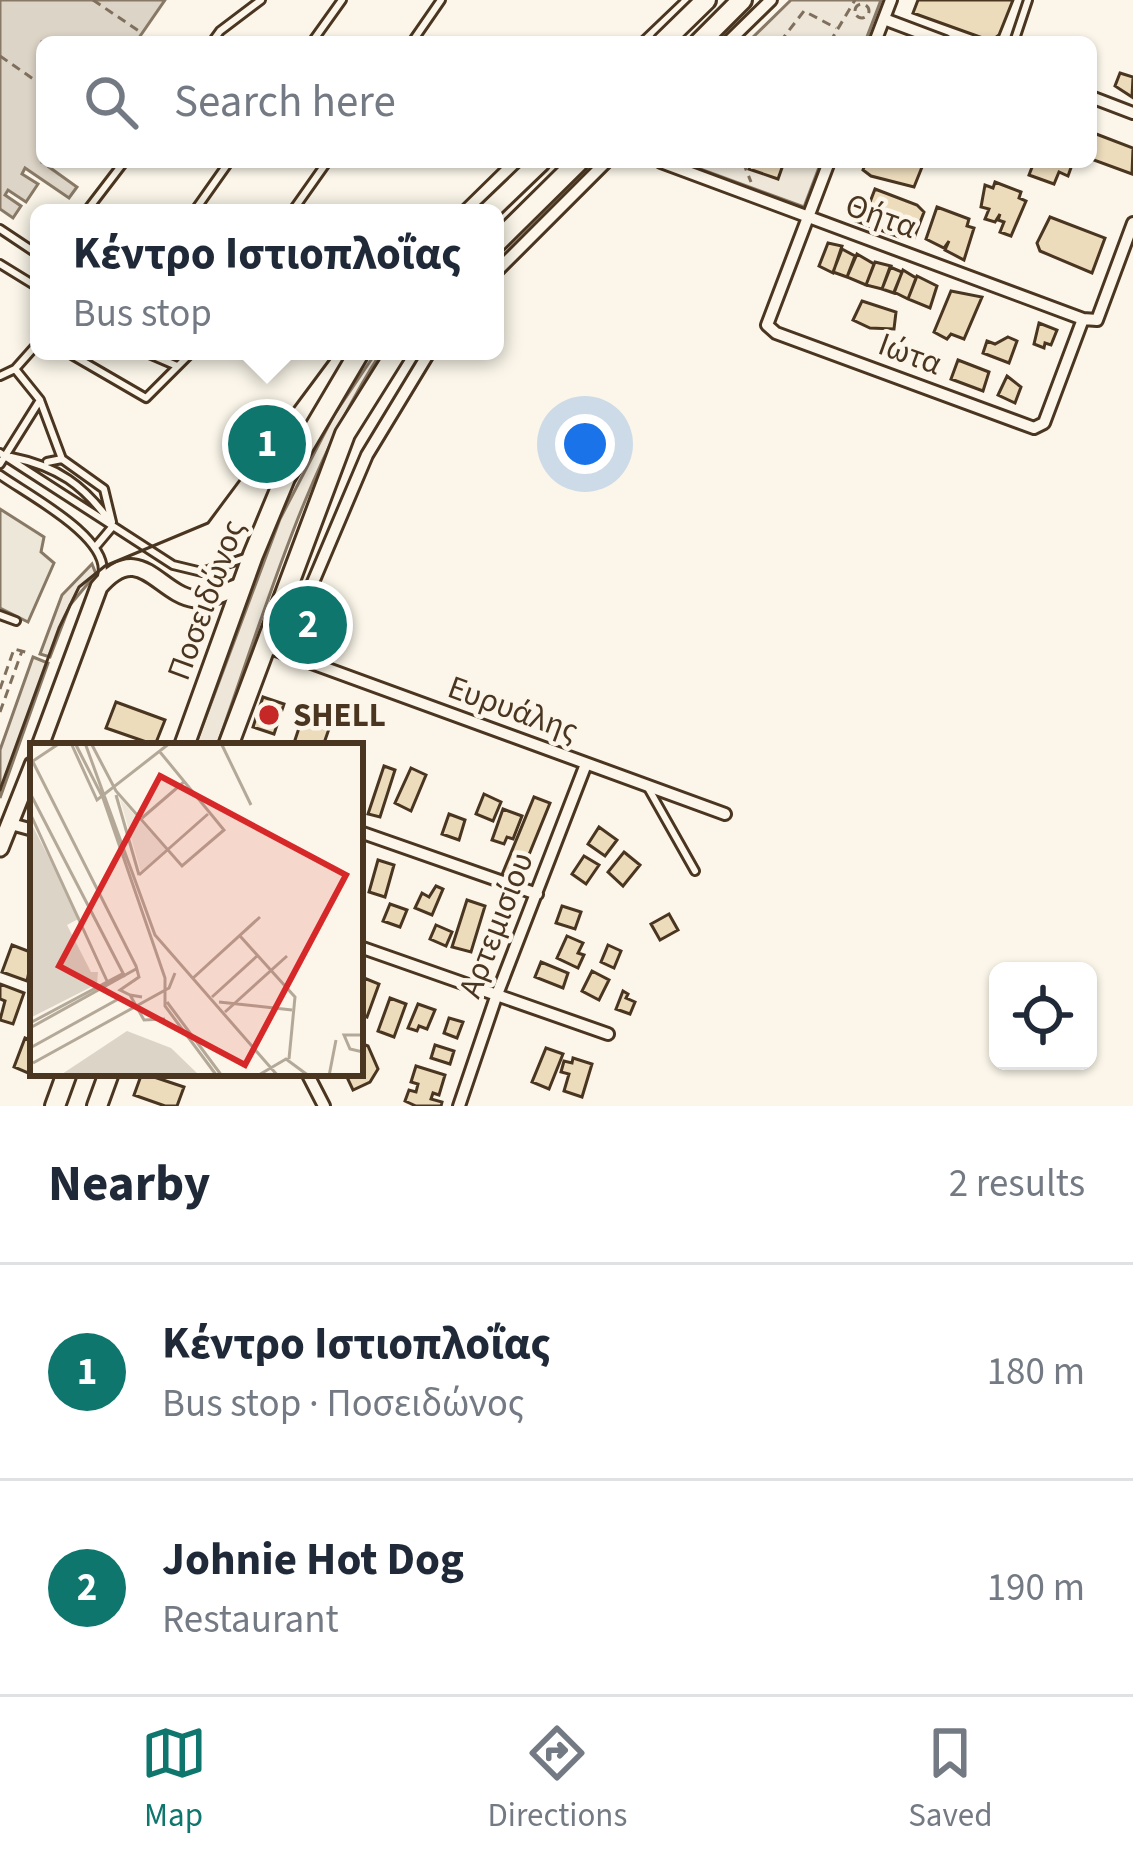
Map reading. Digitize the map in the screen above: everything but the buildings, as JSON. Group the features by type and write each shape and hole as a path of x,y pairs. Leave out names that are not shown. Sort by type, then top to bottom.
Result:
{"highway":[{"path":"669,36 706,0"},
{"path":"706,36 742,0"},
{"path":"496,204 534,168"},
{"path":"504,235 572,168"},
{"name":"Ποσειδώνος","path":"185,743 253,555 300,448 354,360"},
{"path":"229,743 274,650 345,434 391,360"},
{"path":"55,1106 66,1076"},
{"path":"97,1106 108,1076"}],"street":[{"path":"734,36 771,0"},
{"path":"877,36 891,0"},
{"path":"884,19 929,36"},
{"path":"1097,99 1133,113"},
{"path":"504,264 600,168"},
{"name":"Θήτα","path":"677,168 1083,319"},
{"path":"807,218 827,168"},
{"name":"Ιώτα","path":"807,218 766,325 796,341 1039,428 1083,319"},
{"path":"1083,319 1097,320 1133,224"},
{"path":"274,650 367,455 425,360"},
{"path":"41,743 99,587 115,572 146,570 193,599 243,585"},
{"name":"Ευρυάλης","path":"274,650 725,814"},
{"name":"Αρτεμισίου","path":"459,1106 586,764"},
{"path":"0,848 30,773"},
{"path":"11,824 30,829"},
{"path":"363,833 537,894"},
{"path":"363,949 608,1034"},
{"path":"309,1076 324,1106"}],"lane":[{"path":"219,36 261,0"},
{"path":"316,36 342,0"},
{"path":"416,36 441,0"},
{"path":"1016,36 1028,0"},
{"path":"92,204 119,168"},
{"path":"200,204 225,168"},
{"path":"297,204 323,168"},
{"path":"0,229 30,249"},
{"path":"0,264 30,282"},
{"path":"0,376 15,369 30,352"},
{"path":"81,360 146,398 184,360"},
{"path":"164,360 178,366"},
{"path":"15,369 40,400 62,460 104,490 113,526"},
{"path":"2,458 40,400"},
{"path":"2,458 182,569 211,571 253,555"},
{"path":"2,458 62,460"},
{"path":"44,463 92,496 113,526"},
{"path":"0,475 97,545 105,566 99,587"},
{"path":"97,545 113,526"},
{"path":"0,615 16,621"},
{"path":"646,786 695,871"}],"path":[{"path":"92,0 142,33"},
{"path":"833,36 857,2"},
{"path":"785,36 804,11 836,28"},
{"path":"0,56 36,81"},
{"path":"746,168 753,183 749,195"},
{"path":"0,689 14,649 26,652 0,712"}],"shaded area":[{"path":"0,0 165,0 140,36 36,36 36,168 50,168 77,187 69,198 25,168 22,174 38,184 26,202 8,190 5,195 21,206 13,218 0,209"},
{"path":"791,0 881,0 867,36 754,36"},
{"path":"697,168 819,168 804,207"},
{"path":"371,360 377,360 308,493 218,743 196,743 280,519 334,415"},
{"path":"0,509 44,537 41,552 54,563 28,622 0,608"},
{"path":"92,564 96,574 70,605 50,657 40,654 62,595"},
{"path":"33,657 48,663 0,798 0,750"}],"tram line":[{"path":"642,36 680,0"},
{"path":"463,204 500,168"},
{"path":"0,790 59,628 79,587 105,566 208,523 329,360"}],"place":[{"name":"Κέντρο Ιστιοπλοΐας","path":"267,444"},
{"name":"Johnie Hot Dog","path":"308,625"},
{"name":"SHELL","path":"269,715"}]}
